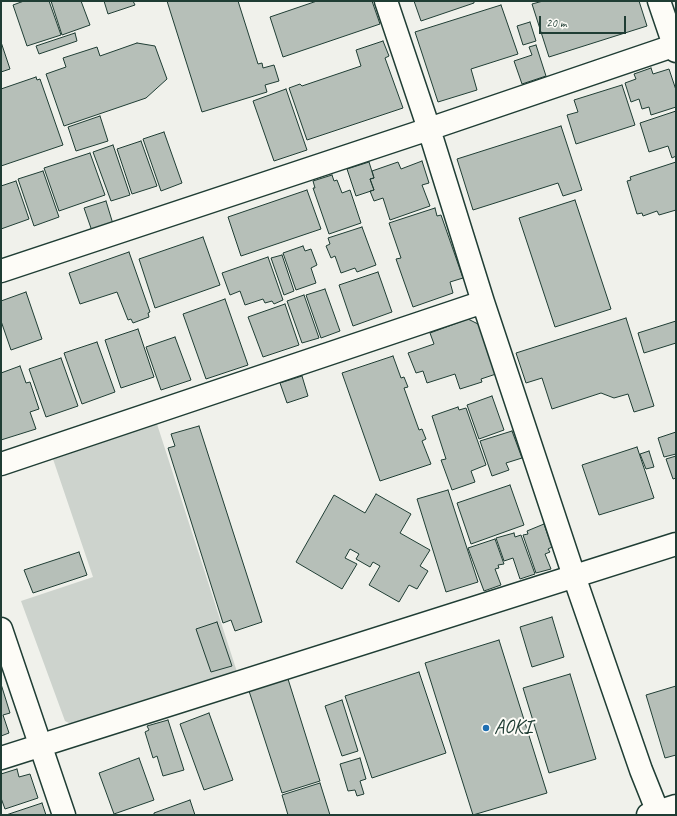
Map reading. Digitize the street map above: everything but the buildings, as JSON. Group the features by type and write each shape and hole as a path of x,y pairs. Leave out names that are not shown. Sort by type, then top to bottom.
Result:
{"street":[{"path":"386,1 429,129 483,302 574,576 641,770 660,812"},
{"path":"1,271 675,48 660,1"},
{"path":"1,464 483,302"},
{"path":"1,758 676,544"},
{"path":"1,629 64,815"}],"shaded area":[{"path":"157,424 238,675 75,726 65,721 21,601 93,577 53,459"}],"place":[{"name":"AOKI","path":"486,728"}]}
